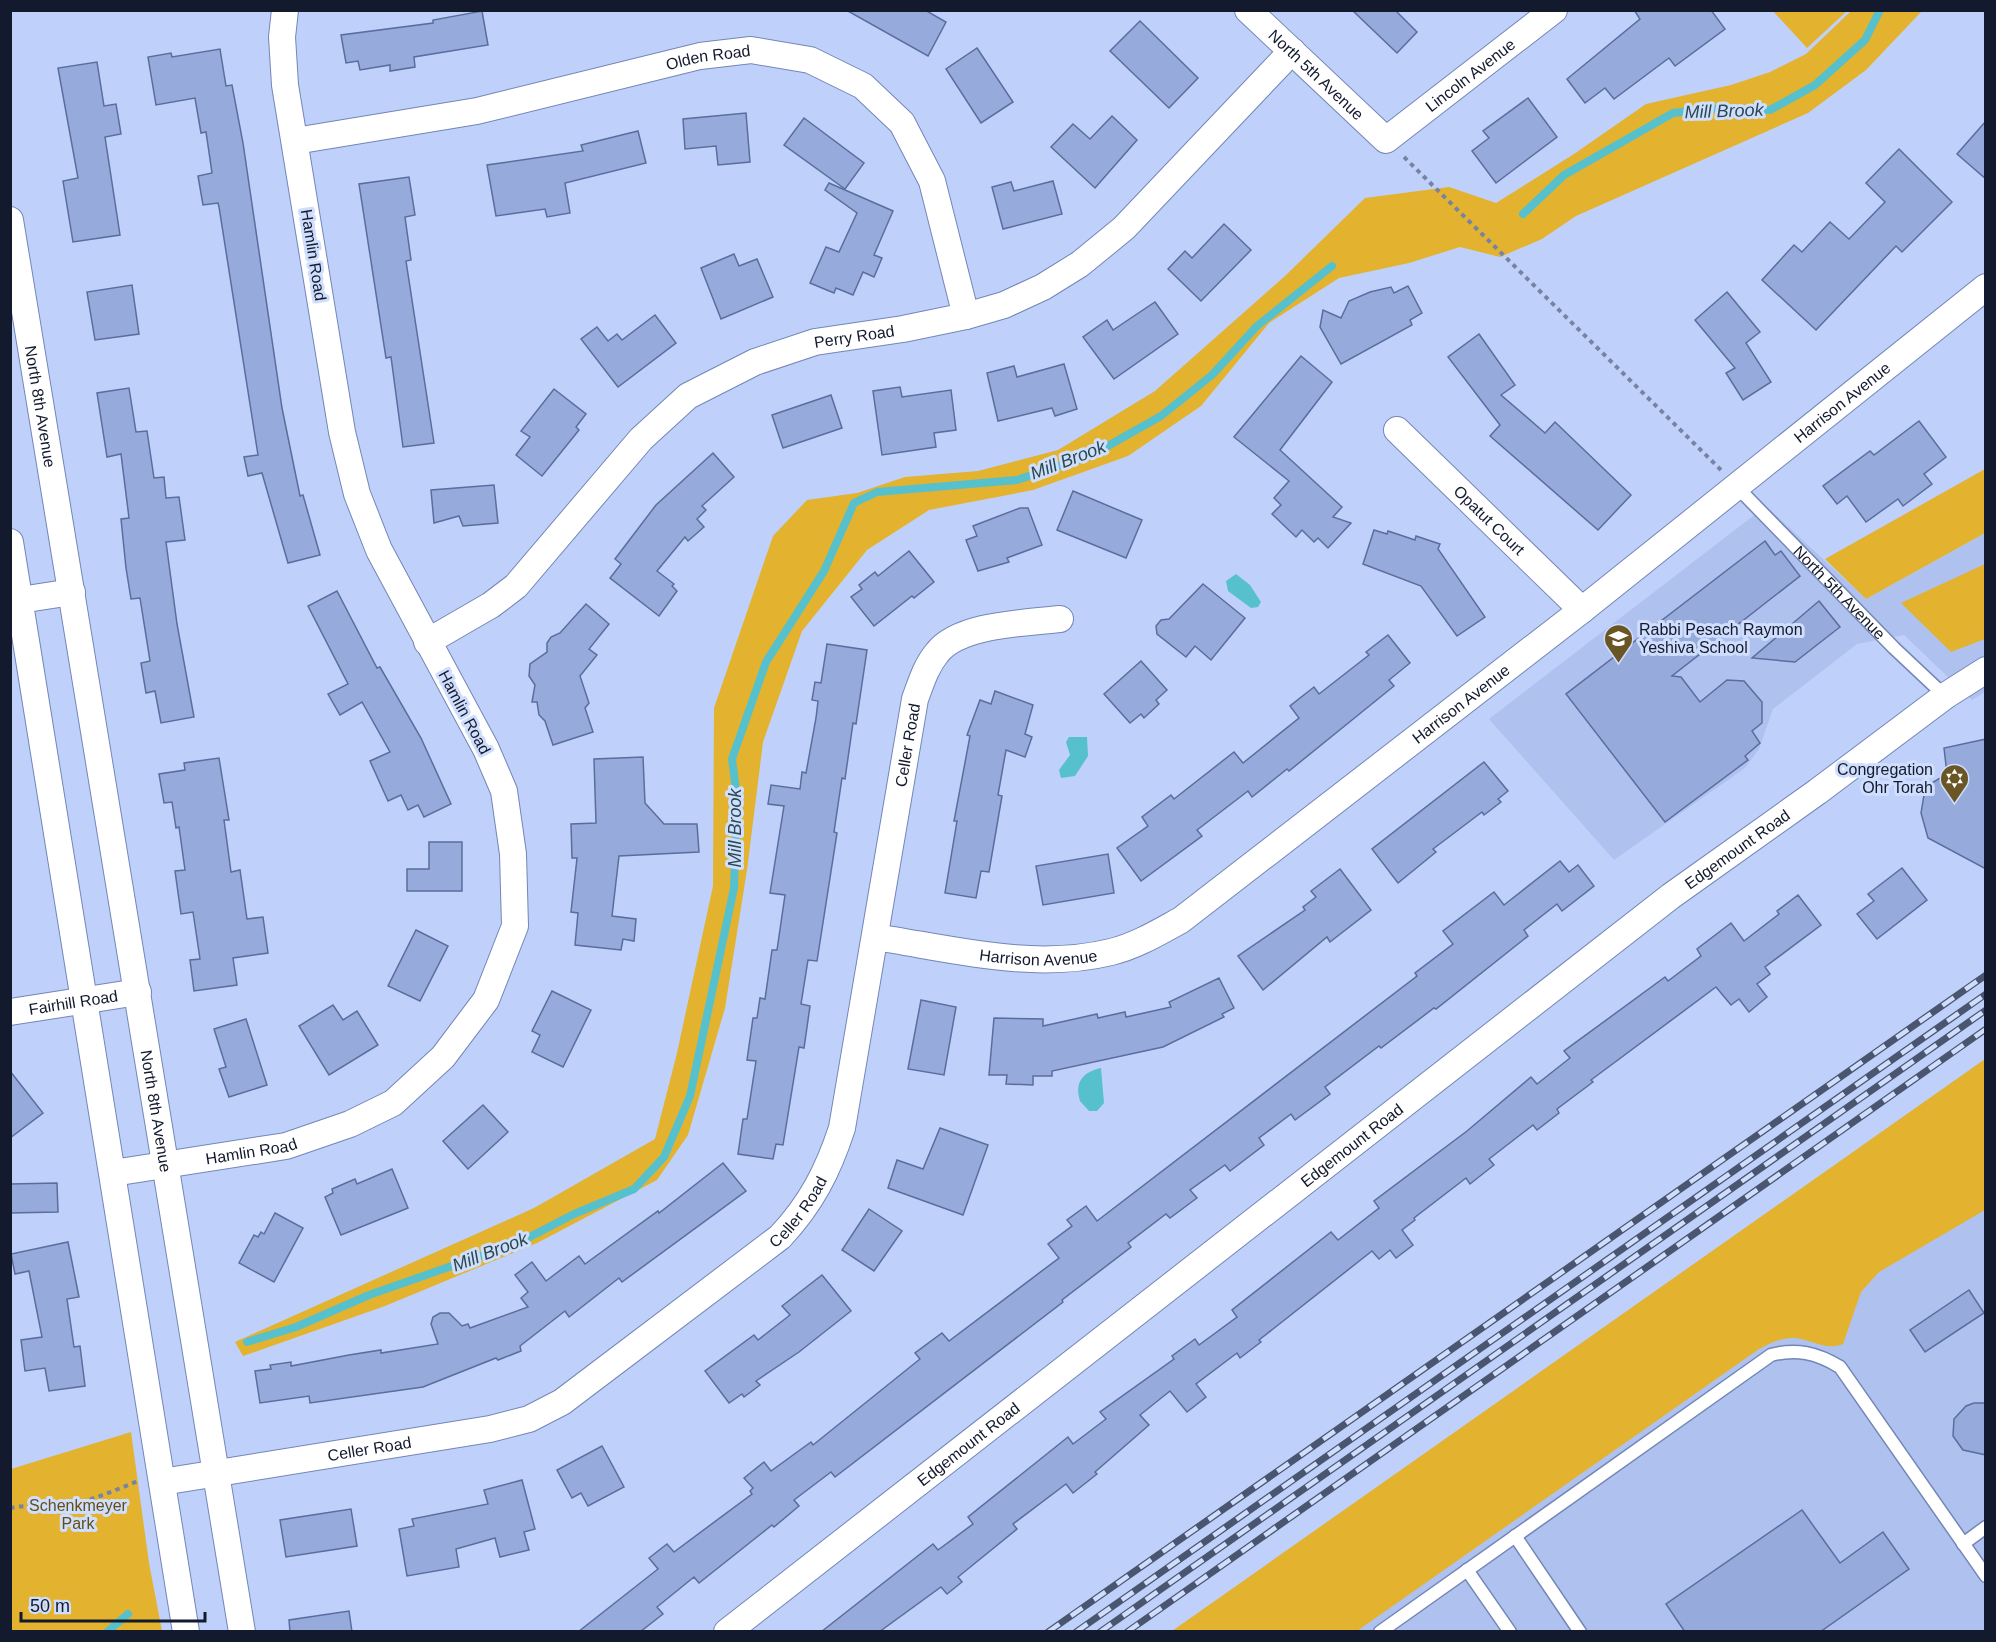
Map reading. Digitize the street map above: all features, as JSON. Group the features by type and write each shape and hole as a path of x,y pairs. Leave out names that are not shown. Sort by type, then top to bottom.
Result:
{"street":[{"name":"Hamlin Road","path":"113,1173 286,1146 350,1124 393,1103 443,1057 486,1000 514,926 513,854 504,791 486,749 379,550 357,494 342,432 285,85 282,37 285,10"},
{"name":"North 5th Avenue","path":"1248,10 1386,140"},
{"name":"Lincoln Avenue","path":"1386,140 1554,10"},
{"name":"Olden Road","path":"295,141 487,109 700,56 751,50 810,60 863,86 902,123 932,181 966,316"},
{"name":"Perry Road","path":"427,642 491,605 516,586 640,439 688,396 755,362 815,342 903,329 966,316 1004,305 1043,288 1080,264 1124,228 1292,51"},
{"name":"North 8th Avenue","path":"10,220 242,1632"},
{"name":"Harrison Avenue","path":"875,937 1007,958 1038,960 1078,958 1112,951 1148,938 1181,920 1582,610 1986,286"},
{"name":"Opatut Court","path":"1397,430 1582,610"},
{"path":"10,542 113,1173 151,1481 186,1632"},
{"path":"20,600 72,592"},
{"name":"Celler Road","path":"151,1481 216,1474 490,1429 529,1419 562,1402 780,1237 817,1191 831,1161 842,1128 915,699 928,666 938,651 957,638 985,628 1060,619"},
{"name":"Edgemount Road","path":"727,1632 1671,896 1817,792 1945,696 1986,670"},
{"name":"Fairhill Road","path":"10,1012 138,992"}],"lane":[{"name":"North 5th Avenue","path":"1737,487 1893,648 1945,696"},
{"path":"1380,1632 1771,1355 1794,1351 1808,1353 1839,1367 1986,1576"},
{"path":"1963,1544 1986,1527"},
{"path":"1515,1536 1580,1632"},
{"path":"1467,1570 1510,1632"}],"path":[{"path":"1386,140 1737,487"},
{"path":"10,1508 22,1505 60,1506 81,1503 151,1481"}],"shaded area":[{"path":"1766,506 1866,599 1985,533 1985,692 1972,700 1904,635 1857,644 1773,709 1759,749 1745,768 1614,860 1489,719"},
{"path":"1236,574 1250,585 1261,602 1258,607 1251,608 1228,591 1226,581"},
{"path":"1069,737 1087,737 1088,756 1075,776 1061,778 1059,770 1070,755 1066,742"},
{"path":"1101,1068 1104,1103 1097,1111 1089,1111 1080,1101 1079,1083 1089,1072"},
{"path":"1985,1174 1985,1631 1319,1631"}],"green space":[{"path":"1772,10 1847,10 1847,11 1807,48"},
{"path":"1851,11 1922,11 1866,70 1808,113 1576,216 1542,239 1500,257 1460,247 1409,263 1339,278 1269,323 1201,406 1128,456 1033,490 929,510 867,550 802,631 763,742 747,870 725,1008 688,1135 657,1180 537,1243 385,1306 243,1356 235,1342 534,1208 655,1139 677,1053 713,886 714,708 773,536 807,500 857,493 905,477 978,471 1058,450 1155,391 1285,276 1365,198 1449,187 1496,203 1574,154 1646,104 1731,85 1770,72 1806,54"},
{"path":"1985,469 1985,533 1866,599 1825,559"},
{"path":"1985,564 1985,639 1951,652 1901,603"},
{"path":"1985,1059 1985,1210 1879,1272 1861,1292 1843,1344 1825,1346 1802,1339 1785,1338 1759,1349 1357,1631 1172,1631"},
{"name":"Schenkmeyer Park","path":"131,1432 149,1563 162,1631 11,1631 11,1469"}],"building":[{"path":"846,10 925,10 946,22 928,56"},
{"path":"1352,10 1395,10 1417,32 1397,53"},
{"path":"1634,10 1711,10 1725,29 1675,66 1669,58 1614,99 1605,88 1585,103 1567,79 1640,19"},
{"path":"482,11 488,45 414,57 415,67 390,71 390,65 360,70 358,61 346,63 341,35 433,23 433,20"},
{"path":"1140,21 1198,78 1169,108 1110,51"},
{"path":"977,48 1013,102 981,123 946,69"},
{"path":"220,49 226,86 232,85 243,143 282,408 300,496 303,495 320,555 288,563 262,473 248,476 244,457 258,455 219,207 218,203 203,205 198,176 212,173 206,132 201,133 195,98 156,105 148,57 171,53 172,57"},
{"path":"97,62 104,106 116,104 121,134 105,137 120,235 73,242 63,181 78,178 58,68"},
{"path":"1528,98 1557,137 1496,183 1472,151 1489,138 1483,131"},
{"path":"746,113 750,162 718,165 716,146 685,149 683,119"},
{"path":"1112,116 1137,140 1095,188 1051,147 1073,124 1090,139"},
{"path":"804,118 864,163 845,189 784,145"},
{"path":"1986,121 1986,179 1957,154"},
{"path":"638,131 646,163 565,183 570,213 547,217 545,209 496,216 487,165 583,151 581,145"},
{"path":"1899,149 1952,202 1902,252 1896,246 1816,330 1762,280 1794,245 1802,252 1830,222 1849,239 1885,202 1866,183"},
{"path":"409,177 415,215 405,217 411,260 406,261 434,443 403,447 391,357 386,358 359,184"},
{"path":"1053,181 1062,214 1003,229 992,187 1011,182 1014,191"},
{"path":"829,183 893,211 874,255 882,258 874,277 863,272 853,295 836,288 834,293 810,283 826,247 839,252 857,213 825,190"},
{"path":"1224,224 1251,250 1201,301 1168,269 1185,251 1192,258"},
{"path":"734,254 739,266 757,259 773,297 721,319 701,268"},
{"path":"132,285 139,334 95,340 87,292"},
{"path":"1408,286 1422,313 1410,320 1412,325 1341,364 1320,327 1323,310 1341,318 1349,301 1370,292 1391,287 1394,293"},
{"path":"1727,292 1760,332 1746,343 1771,382 1743,400 1726,373 1735,368 1695,320"},
{"path":"1155,302 1178,334 1114,379 1083,337 1107,320 1113,330"},
{"path":"655,315 676,343 618,387 581,339 597,327 608,341 617,334 622,340"},
{"path":"1479,334 1515,385 1501,395 1545,433 1555,422 1631,495 1598,530 1490,436 1500,425 1448,357"},
{"path":"1301,356 1332,382 1280,450 1342,507 1333,517 1351,523 1328,548 1318,538 1314,542 1302,530 1296,537 1272,514 1281,505 1274,498 1289,481 1234,437"},
{"path":"1064,364 1077,409 1055,416 1052,408 998,421 987,373 1014,366 1017,377"},
{"path":"900,387 902,397 951,390 956,430 934,433 936,447 882,455 873,391"},
{"path":"129,388 136,432 147,431 154,478 164,477 166,498 179,497 185,540 166,542 177,624 194,717 161,723 155,691 146,693 141,663 150,661 140,598 131,599 126,568 121,519 129,518 121,454 107,457 97,393"},
{"path":"554,389 586,414 576,427 579,430 542,476 516,455 530,437 521,431"},
{"path":"831,395 842,428 783,448 772,415"},
{"path":"1919,421 1946,457 1924,474 1932,484 1903,506 1898,499 1866,522 1847,496 1837,504 1823,486 1870,451 1874,455"},
{"path":"713,453 734,477 702,506 706,510 697,519 704,527 688,541 685,537 657,571 674,584 672,586 677,591 659,616 610,578 621,564 615,559 656,505"},
{"path":"494,485 498,523 463,526 459,516 434,523 431,490"},
{"path":"1073,491 1142,520 1126,558 1057,530"},
{"path":"1020,508 1028,508 1042,545 1007,558 1009,562 978,571 966,540 977,536 973,526"},
{"path":"1374,530 1387,534 1388,531 1415,540 1416,536 1440,544 1438,549 1485,617 1457,636 1421,586 1363,564"},
{"path":"1765,541 1775,555 1781,551 1800,576 1672,676 1681,677 1700,702 1727,680 1744,681 1762,702 1762,723 1752,731 1760,743 1745,756 1748,760 1665,822 1566,694"},
{"path":"909,551 934,582 874,626 851,597 862,589 859,585 875,572 878,576"},
{"path":"1203,584 1245,618 1211,660 1195,646 1186,657 1157,634 1156,626 1161,620 1169,619"},
{"path":"337,591 377,668 380,667 421,738 451,804 424,817 418,805 408,810 401,795 388,801 370,761 390,752 362,702 340,715 328,694 348,684 308,606"},
{"path":"1819,601 1840,627 1795,662 1752,658"},
{"path":"586,604 609,624 589,649 597,655 580,676 589,703 585,708 593,732 553,745 545,721 539,715 537,702 532,702 535,685 529,676 530,664 547,652 547,643 551,637 560,633"},
{"path":"1388,635 1410,663 1389,680 1394,686 1289,771 1287,769 1252,797 1248,791 1197,830 1202,836 1141,881 1117,848 1148,826 1142,817 1171,795 1174,799 1234,752 1243,763 1299,718 1290,706 1314,687 1319,694 1369,655 1366,652"},
{"path":"827,644 867,650 856,724 853,723 845,779 842,778 834,832 837,833 817,961 808,960 801,1004 810,1006 804,1048 799,1047 783,1145 776,1144 773,1159 738,1154 743,1119 747,1119 756,1061 747,1060 753,1018 757,1018 760,998 765,999 772,950 777,950 785,895 770,893 784,806 768,804 771,785 800,789 802,772 806,773 818,701 812,700 815,682 821,683"},
{"path":"1141,661 1167,690 1156,700 1159,704 1144,718 1141,714 1130,723 1104,694"},
{"path":"995,691 1033,705 1025,734 1032,737 1025,757 1006,750 998,795 1002,796 989,872 981,871 976,898 945,893 957,821 954,821 970,736 967,735 980,700 991,704"},
{"name":"Congregation Ohr Torah","path":"1986,739 1986,869 1928,838 1921,813 1924,795 1930,784 1947,774 1944,748"},
{"path":"643,757 645,803 664,824 697,824 699,852 619,856 612,916 636,919 634,941 623,939 621,950 575,945 578,913 571,912 577,858 572,858 571,824 596,823 594,759"},
{"path":"219,758 229,820 224,820 231,872 240,870 247,919 263,917 268,953 233,958 237,985 194,991 190,960 200,959 193,912 181,914 175,871 185,870 179,827 176,828 172,802 164,803 159,774 185,770 184,763"},
{"path":"1484,762 1508,791 1498,799 1501,802 1484,815 1482,812 1433,849 1436,852 1398,883 1372,849"},
{"path":"429,842 462,842 462,891 407,891 407,869 429,869"},
{"path":"1108,854 1114,893 1043,905 1036,866"},
{"path":"1560,861 1569,872 1578,865 1594,886 1562,911 1557,904 1524,930 1528,936 1436,1009 1434,1008 1381,1048 1379,1046 1325,1087 1330,1094 1295,1120 1291,1114 1259,1138 1264,1145 1230,1171 1225,1165 1190,1190 1197,1198 1170,1218 1166,1214 1128,1243 1131,1247 1062,1300 1063,1302 835,1477 831,1472 794,1500 799,1506 774,1527 772,1525 699,1583 694,1577 657,1607 663,1614 640,1632 578,1632 658,1569 649,1558 667,1544 674,1552 752,1494 750,1491 753,1488 744,1478 764,1462 771,1471 811,1442 813,1445 920,1359 915,1353 942,1333 949,1341 1059,1258 1048,1244 1072,1226 1067,1220 1086,1206 1097,1221 1417,976 1415,973 1453,944 1443,931 1494,892 1504,905"},
{"path":"1902,868 1927,900 1877,939 1857,914 1874,901 1868,894"},
{"path":"1340,869 1371,910 1330,942 1327,937 1263,990 1238,956 1305,910 1303,907 1316,897 1311,891"},
{"path":"1798,895 1821,925 1765,967 1770,974 1757,984 1767,997 1749,1012 1739,999 1731,1005 1716,987 1591,1080 1593,1082 1557,1109 1559,1113 1537,1130 1533,1125 1489,1159 1494,1165 1470,1184 1466,1178 1414,1218 1415,1220 1402,1230 1413,1245 1396,1258 1390,1250 1379,1259 1372,1251 1259,1340 1261,1342 1240,1358 1237,1353 1196,1384 1206,1397 1187,1412 1170,1391 1140,1415 1149,1425 1095,1472 1097,1474 1073,1493 1066,1484 1013,1524 1017,1529 958,1577 962,1582 947,1594 941,1587 879,1632 821,1632 933,1544 938,1550 973,1524 968,1517 1068,1437 1073,1444 1106,1419 1100,1412 1174,1359 1172,1356 1195,1339 1199,1345 1237,1317 1232,1310 1331,1232 1338,1240 1379,1208 1374,1201 1467,1131 1531,1077 1537,1084 1570,1058 1564,1051 1665,977 1668,981 1701,956 1697,949 1731,923 1744,941 1779,914 1777,911"},
{"path":"416,930 448,946 420,1001 388,986"},
{"path":"1219,978 1234,1008 1222,1014 1224,1017 1163,1047 1052,1071 1052,1076 1033,1076 1033,1085 1006,1084 1007,1075 989,1075 994,1018 1043,1019 1043,1026 1097,1014 1098,1018 1125,1012 1126,1017 1171,1007 1169,1002"},
{"path":"552,991 591,1010 563,1067 532,1052 540,1035 532,1031"},
{"path":"921,1000 956,1007 944,1075 908,1069"},
{"path":"333,1005 343,1020 357,1011 378,1045 329,1075 299,1026"},
{"path":"246,1019 267,1085 229,1097 219,1069 226,1067 214,1029"},
{"path":"10,1071 43,1113 10,1138"},
{"path":"483,1105 508,1132 468,1169 443,1141"},
{"path":"940,1128 988,1145 963,1215 888,1188 897,1160 923,1169"},
{"path":"723,1163 746,1191 622,1282 619,1278 569,1317 565,1311 520,1346 521,1351 498,1360 496,1358 423,1387 310,1403 309,1396 260,1403 255,1371 271,1369 270,1365 291,1362 291,1366 381,1350 381,1353 438,1344 431,1324 433,1317 440,1313 449,1313 462,1326 468,1324 470,1328 528,1307 521,1298 528,1292 515,1275 532,1262 546,1281 579,1256 585,1264 658,1211 659,1213"},
{"path":"392,1169 408,1208 341,1235 325,1197 333,1193 332,1189 355,1179 357,1184"},
{"path":"57,1183 58,1212 10,1213 10,1184"},
{"path":"869,1209 902,1231 874,1271 842,1250"},
{"path":"275,1213 303,1228 274,1282 239,1263 254,1235 258,1237 261,1232 264,1234"},
{"path":"68,1242 79,1297 67,1299 74,1347 80,1346 85,1386 49,1391 45,1368 25,1371 21,1340 42,1337 29,1271 15,1274 11,1254"},
{"path":"822,1275 851,1311 799,1352 756,1381 760,1385 744,1397 742,1394 729,1403 705,1371 754,1335 758,1340 790,1315 782,1306"},
{"path":"1969,1290 1984,1313 1925,1352 1910,1330"},
{"path":"1986,1403 1986,1455 1963,1450 1953,1436 1954,1419 1966,1406"},
{"path":"602,1446 624,1487 588,1506 581,1493 572,1498 557,1470"},
{"path":"522,1480 535,1529 524,1532 529,1550 500,1557 495,1538 456,1549 459,1567 407,1576 399,1529 414,1526 412,1519 488,1504 484,1490"},
{"path":"351,1509 357,1546 286,1557 280,1520"},
{"path":"1802,1510 1840,1563 1883,1532 1909,1569 1820,1632 1685,1632 1666,1604"},
{"path":"349,1611 352,1632 290,1632 289,1620"}],"waterway":[{"name":"Mill Brook","path":"1523,214 1564,175 1673,113 1719,108 1770,110 1815,85 1865,40 1880,10"},
{"name":"Mill Brook","path":"247,1342 296,1327 369,1295 520,1242 574,1214 634,1189 664,1157 690,1096 734,888 737,798 732,759 766,662 824,571 854,503 877,492 1017,480 1090,456 1161,416 1212,375 1257,326 1332,266"},
{"name":"Mill Brook","path":"107,1632 128,1614"}],"railway":[{"path":"1048,1632 1986,975"},
{"path":"1076,1632 1986,994"},
{"path":"1100,1632 1986,1010"},
{"path":"1127,1632 1986,1029"}],"place":[{"name":"Rabbi Pesach Raymon Yeshiva School","path":"1618,664"},
{"name":"Congregation Ohr Torah","path":"1954,804"}]}
